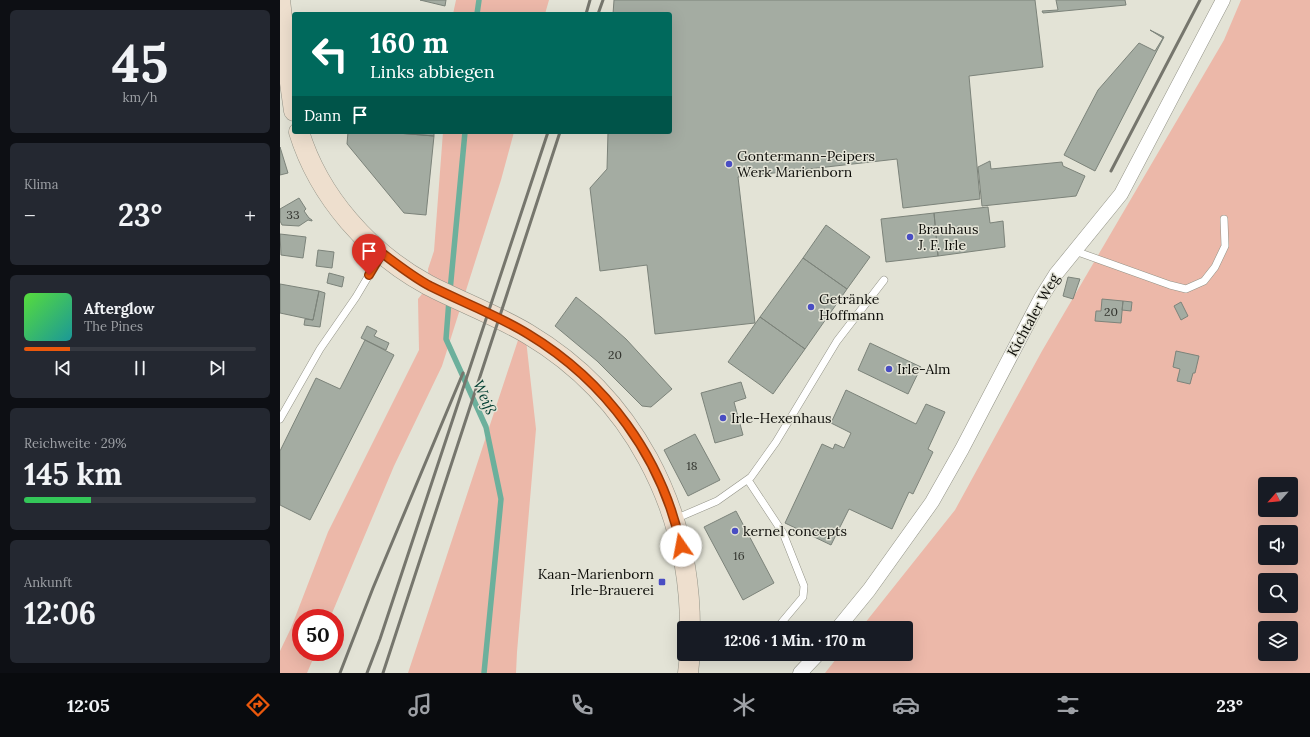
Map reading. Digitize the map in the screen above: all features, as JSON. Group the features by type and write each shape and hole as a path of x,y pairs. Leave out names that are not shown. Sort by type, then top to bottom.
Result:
{"main road":[{"path":"280,0 290,62 292,86"},
{"path":"300,134 310,161 320,181 334,202 356,229 382,253 410,274 429,285 527,333 566,359 597,387 624,420 655,470 675,519 684,560 690,599 690,621"},
{"path":"688,673 689,661"}],"street":[{"name":"Kichtaler Weg","path":"844,621 932,502 962,450 1040,298 1056,274 1121,194 1223,0"},
{"path":"800,673 811,661"}],"lane":[{"path":"1075,251 1170,285 1186,289 1204,281 1215,267 1225,246 1224,219"},
{"path":"280,418 320,350 356,297 382,253"},
{"path":"675,519 717,501 748,480 776,442 836,341 884,280"},
{"path":"748,480 783,534 804,586 803,597 783,621"}],"shaded area":[{"path":"456,0 549,0 546,12 453,12"},
{"path":"1241,0 1310,0 1310,673 825,673 834,661 913,661 913,621 867,621 955,510 1042,351 1224,40"},
{"path":"443,134 513,134 501,180 442,366 394,466 334,609 298,609 328,532 419,350 418,299 429,285 428,269 434,251"},
{"path":"524,322 536,429 516,673 408,673"},
{"path":"292,625 292,661 312,661 307,673 280,673 280,651"}],"building":[{"path":"420,0 446,0 445,6"},
{"name":"Gontermann-Peipers Werk Marienborn","path":"614,0 1035,0 1043,67 969,76 980,199 903,208 897,159 738,177 755,323 655,334 647,265 600,271 590,188 607,169 608,134 672,134 672,12 613,12"},
{"path":"1056,0 1125,0 1126,5 1043,13 1042,11 1058,10"},
{"path":"1150,30 1164,37 1095,171 1064,155 1098,90 1139,43 1155,51 1163,38"},
{"path":"348,134 410,134 434,136 426,215 404,213 347,144"},
{"path":"410,134 434,134 434,136"},
{"path":"280,147 288,173 280,175"},
{"path":"990,161 991,169 1062,162 1063,166 1085,176 1076,196 982,206 978,167"},
{"path":"299,198 306,209 304,211 312,221 308,220 299,226 282,225 280,221 280,209"},
{"path":"988,207 990,223 1003,221 1005,247 938,256 934,213"},
{"name":"Brauhaus J. F. Irle","path":"934,213 938,256 886,262 881,219"},
{"path":"826,225 870,257 847,289 803,258"},
{"path":"280,234 306,237 303,258 281,255"},
{"path":"318,250 334,252 332,268 316,266"},
{"path":"803,258 847,289 805,349 760,317"},
{"path":"329,273 344,277 342,287 327,283"},
{"path":"1068,277 1080,279 1073,299 1063,296"},
{"path":"280,284 319,291 313,320 280,313"},
{"path":"319,291 325,293 320,327 304,325 305,319 313,320"},
{"path":"576,297 626,339 672,389 651,407 642,406 597,361 555,326"},
{"path":"1102,299 1123,301 1121,323 1095,321 1096,311 1101,311"},
{"path":"1123,301 1132,302 1131,311 1122,310"},
{"path":"1181,302 1188,316 1181,320 1174,306"},
{"path":"760,317 805,349 773,394 728,362"},
{"path":"367,326 377,331 374,336 389,343 386,350 361,338"},
{"path":"365,340 394,355 310,520 280,505 280,451 316,378 340,389"},
{"name":"Irle-Alm","path":"870,343 921,367 908,394 858,370"},
{"path":"1176,351 1199,356 1195,373 1193,373 1190,384 1177,381 1180,369 1173,367"},
{"name":"Irle-Hexenhaus","path":"741,382 746,398 734,402 743,435 715,443 701,393"},
{"path":"846,390 916,424 926,404 945,412 928,449 933,452 913,494 909,492 892,529 849,509 831,545 785,523 822,444 833,449 835,444 844,448 851,433 831,423"},
{"path":"695,434 720,480 688,496 664,450"},
{"path":"736,511 774,583 743,600 704,527"}],"waterway":[{"name":"Weiß","path":"477,12 479,0"},
{"name":"Weiß","path":"450,291 465,134"},
{"name":"Weiß","path":"449,300 446,339 486,427 501,499 484,673"}],"railway":[{"path":"587,12 590,0"},
{"path":"599,12 603,0"},
{"path":"1111,171 1200,0"},
{"path":"367,673 380,639 547,134"},
{"path":"383,673 559,134"},
{"path":"340,673 373,588 463,373"}],"place":[{"name":"Gontermann-Peipers Werk Marienborn","path":"729,164"},
{"name":"Brauhaus J. F. Irle","path":"910,237"},
{"name":"Getränke Hoffmann","path":"811,307"},
{"name":"Irle-Alm","path":"889,369"},
{"name":"Irle-Hexenhaus","path":"723,418"},
{"name":"kernel concepts","path":"735,531"},
{"name":"Kaan-Marienborn Irle-Brauerei","path":"662,582"}],"route":[{"path":"369,275 382,253 410,274 429,285 527,333 566,359 597,387 624,420 640,445 655,470 665,494 675,519 681,546"}]}
